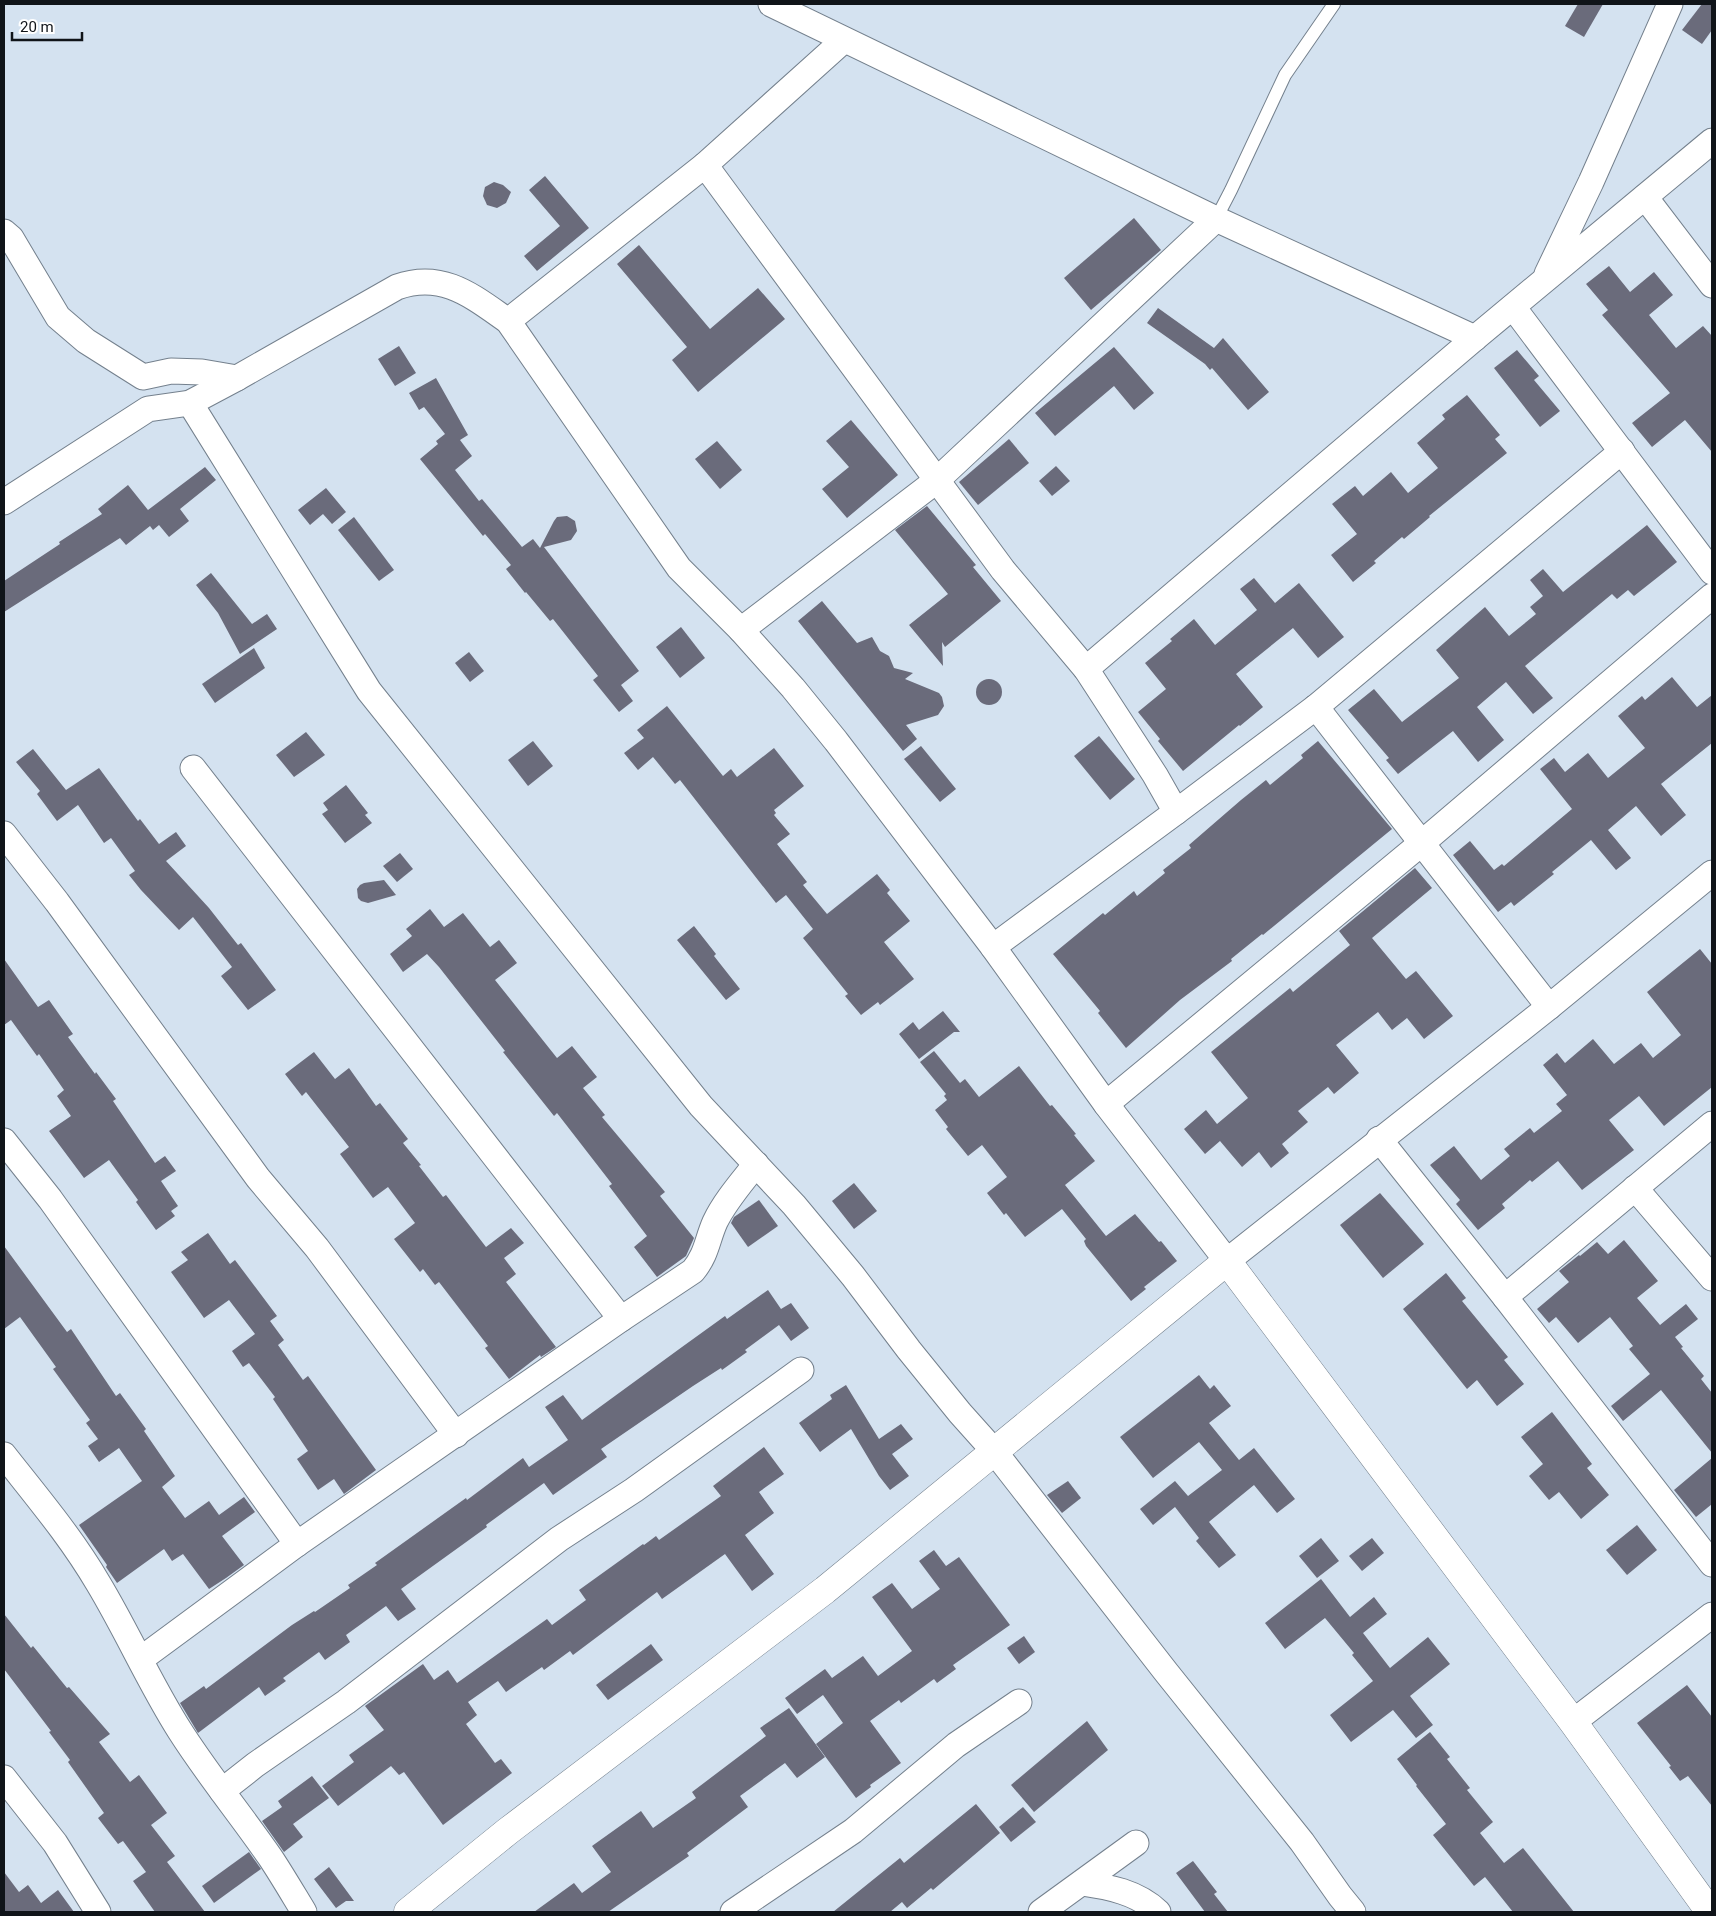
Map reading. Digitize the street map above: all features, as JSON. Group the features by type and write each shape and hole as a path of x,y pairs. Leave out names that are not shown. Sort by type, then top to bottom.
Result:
{"street":[{"path":"771,4 1216,219 1475,338"},
{"path":"1543,282 1591,182 1670,4"},
{"path":"508,320 705,165 844,40"},
{"path":"1086,669 1475,338 1712,141"},
{"path":"705,165 1003,570 1086,669 1155,775 1176,812"},
{"path":"1645,197 1712,285"},
{"path":"741,630 936,480 1216,219"},
{"path":"4,232 11,238 58,317 86,340 144,377 171,371 195,372 237,378"},
{"path":"4,502 148,410 190,403 397,287 412,282 437,282 457,287 508,320 679,568 741,630 830,733 993,947 1106,1104 1227,1261 1707,1899"},
{"path":"1513,306 1712,572"},
{"path":"144,377 148,410"},
{"path":"190,403 369,691 701,1106 794,1205 853,1276 960,1413 994,1450 1166,1672 1302,1842 1353,1912"},
{"path":"993,947 1316,707 1622,451"},
{"path":"1106,1104 1423,842 1712,596"},
{"path":"1316,707 1423,842 1548,1007"},
{"path":"193,768 621,1319"},
{"path":"4,834 57,902 246,1163 317,1248 456,1435"},
{"path":"408,1912 516,1825 825,1590 1227,1261 1548,1007 1712,873"},
{"path":"1505,1297 1712,1124"},
{"path":"1379,1139 1505,1297 1712,1564"},
{"path":"4,1141 50,1199 297,1544"},
{"path":"141,1658 297,1544 621,1319 694,1271 702,1261 715,1222 724,1206 756,1164"},
{"path":"1635,1188 1712,1278"},
{"path":"222,1791 255,1765 346,1702 559,1539 634,1490 801,1370"},
{"path":"4,1455 54,1517 98,1582 141,1658 159,1696 180,1731 270,1858 304,1912"},
{"path":"1574,1722 1712,1615"},
{"path":"733,1912 853,1831 956,1745 1019,1702"},
{"path":"4,1778 55,1843 98,1912"},
{"path":"1041,1912 1136,1843"},
{"path":"1082,1883 1116,1888 1152,1906 1158,1912"}],"lane":[{"path":"1216,219 1285,75 1334,4"}],"building":[{"path":"1578,4 1603,4 1584,37 1565,26"},
{"path":"1702,4 1712,4 1712,30 1702,44 1682,30"},
{"path":"545,176 589,228 537,271 524,256 560,226 529,190"},
{"path":"494,182 503,185 511,192 506,203 497,208 487,205 483,196 485,187"},
{"path":"1134,218 1161,250 1091,310 1064,278"},
{"path":"639,245 710,329 758,288 785,319 698,392 672,360 687,347 617,264"},
{"path":"1609,266 1630,292 1654,272 1673,295 1649,315 1676,348 1703,326 1712,336 1712,452 1685,420 1652,447 1632,423 1670,393 1602,315 1608,310 1586,284"},
{"path":"1158,308 1214,348 1223,338 1269,392 1248,410 1212,368 1210,370 1205,364 1147,323"},
{"path":"399,346 416,373 395,386 378,359"},
{"path":"1114,347 1154,393 1134,410 1114,386 1055,436 1035,413"},
{"path":"1517,350 1539,376 1534,380 1560,411 1540,427 1494,368"},
{"path":"436,378 468,435 460,440 472,456 455,470 479,501 482,499 522,547 533,539 540,548 557,517 567,516 575,521 577,531 571,540 544,547 639,671 621,685 633,701 619,712 593,680 598,676 553,619 550,621 506,569 511,565 485,534 483,536 420,459 438,444 436,441 445,434 424,407 419,410 409,393"},
{"path":"1467,395 1500,435 1495,439 1507,453 1429,516 1404,539 1402,537 1374,561 1376,563 1353,582 1331,555 1357,534 1332,504 1355,486 1363,496 1391,472 1408,493 1438,468 1417,443 1445,419 1442,415"},
{"path":"851,420 898,475 847,518 822,489 849,467 826,441"},
{"path":"1009,439 1029,463 978,505 959,482"},
{"path":"717,441 742,470 720,489 695,459"},
{"path":"1056,466 1070,481 1052,496 1039,481"},
{"path":"205,467 216,480 180,509 189,521 169,537 159,525 153,530 150,526 126,545 120,538 4,612 4,581 102,514 98,509 128,485 148,510"},
{"path":"326,488 346,512 332,524 323,514 310,525 298,510"},
{"path":"927,506 976,565 973,567 1001,601 945,647 942,642 943,666 909,625 948,594 895,530"},
{"path":"354,517 394,570 379,581 338,530"},
{"path":"1647,525 1677,562 1634,596 1628,590 1617,599 1612,594 1525,666 1553,698 1533,714 1506,682 1477,707 1504,740 1478,762 1453,731 1398,774 1386,760 1389,758 1348,710 1374,689 1402,722 1459,678 1436,650 1485,607 1509,636 1536,614 1530,607 1543,596 1530,580 1543,569 1563,592"},
{"path":"211,573 252,624 267,614 277,629 240,654 218,613 196,585"},
{"path":"1254,578 1275,603 1299,583 1344,637 1318,658 1293,628 1236,674 1263,707 1183,771 1158,741 1160,739 1138,712 1166,689 1145,663 1172,641 1170,639 1194,619 1215,645 1257,610 1240,589"},
{"path":"822,601 857,643 872,637 880,651 889,656 894,668 913,673 905,679 939,693 942,697 944,706 938,715 906,725 917,739 903,751 798,621"},
{"path":"681,627 705,658 680,678 656,647"},
{"path":"254,648 265,668 215,703 202,684"},
{"path":"469,652 484,671 470,682 455,663"},
{"path":"1672,677 1697,707 1712,695 1712,743 1661,784 1686,815 1661,836 1636,806 1608,830 1631,858 1616,870 1591,840 1552,872 1554,874 1514,906 1511,902 1498,912 1453,855 1470,841 1494,870 1502,864 1504,866 1572,809 1540,769 1554,758 1565,772 1588,753 1608,778 1645,748 1618,716 1642,696 1645,700"},
{"path":"989,679 998,683 1002,692 998,701 989,705 980,701 976,692 980,683"},
{"path":"667,706 723,776 731,769 737,777 774,748 804,786 774,810 776,813 774,815 790,834 777,844 807,882 803,885 827,914 877,874 890,890 887,893 910,921 884,942 914,979 880,1005 878,1002 861,1015 845,996 848,994 803,938 813,929 786,895 776,903 680,780 675,784 653,757 638,770 624,753 644,738 637,730"},
{"path":"306,732 325,755 294,777 276,755"},
{"path":"1099,736 1135,779 1110,800 1074,756"},
{"path":"533,741 553,766 528,786 508,760"},
{"path":"1318,741 1392,829 1231,959 1232,961 1180,1000 1126,1048 1098,1013 1100,1011 1053,954 1103,913 1105,915 1134,891 1137,896 1165,873 1163,870 1191,848 1189,845 1241,800 1266,780 1270,785 1303,758 1301,755"},
{"path":"921,746 956,789 940,802 904,759"},
{"path":"33,749 66,790 99,768 138,821 140,819 159,844 176,832 186,846 166,861 209,908 238,945 241,943 276,990 248,1010 221,976 232,967 193,917 179,930 129,875 135,871 111,838 104,843 78,805 57,821 37,794 40,791 16,762"},
{"path":"346,785 368,813 365,815 372,823 345,843 322,814 328,810 323,803"},
{"path":"400,853 413,869 397,882 383,866"},
{"path":"1415,868 1432,888 1372,938 1406,979 1416,971 1453,1016 1424,1039 1407,1018 1392,1030 1378,1012 1336,1045 1359,1073 1334,1094 1328,1087 1298,1111 1308,1122 1282,1144 1289,1153 1271,1168 1259,1152 1242,1167 1220,1141 1205,1154 1184,1129 1206,1110 1217,1124 1248,1098 1211,1052 1290,988 1293,992 1350,945 1339,931"},
{"path":"384,880 396,895 368,903 358,898 357,889 360,885"},
{"path":"430,909 444,927 463,913 490,947 499,940 517,963 495,980 557,1058 572,1046 597,1077 583,1088 605,1115 602,1117 665,1192 660,1196 694,1238 686,1256 657,1277 634,1247 647,1236 609,1186 612,1184 557,1113 554,1116 439,967 427,954 403,972 390,954 412,936 406,929"},
{"path":"694,926 716,954 714,956 740,989 726,1000 677,940"},
{"path":"1700,949 1712,964 1712,1087 1664,1126 1639,1096 1609,1120 1634,1150 1582,1190 1558,1161 1532,1182 1530,1180 1502,1204 1505,1208 1478,1230 1456,1204 1460,1200 1430,1165 1454,1146 1481,1180 1510,1156 1504,1149 1530,1128 1534,1133 1562,1111 1556,1104 1567,1095 1543,1065 1557,1053 1565,1063 1593,1039 1614,1064 1641,1043 1653,1058 1681,1035 1647,992"},
{"path":"4,959 38,1007 49,1000 73,1034 68,1037 116,1099 113,1101 155,1163 165,1156 176,1171 161,1181 178,1206 171,1211 175,1216 156,1230 136,1202 138,1200 109,1160 84,1178 49,1131 71,1116 57,1096 64,1090 39,1054 37,1056 11,1020 4,1025"},
{"path":"943,1011 960,1032 954,1032 919,1059 899,1034 913,1022 919,1030"},
{"path":"934,1051 960,1083 965,1079 979,1097 1019,1066 1050,1106 1052,1105 1076,1134 1074,1135 1095,1161 1065,1185 1106,1236 1135,1214 1177,1261 1144,1287 1146,1289 1131,1301 1086,1246 1084,1241 1086,1239 1062,1209 1025,1237 1006,1213 1004,1215 987,1193 1007,1177 982,1145 968,1156 946,1129 948,1127 935,1110 947,1100 944,1096 946,1094 920,1062"},
{"path":"314,1052 335,1079 349,1068 376,1106 380,1103 408,1139 403,1143 421,1165 419,1166 443,1197 446,1195 486,1247 511,1228 524,1243 504,1258 516,1274 506,1282 556,1347 541,1357 540,1355 509,1379 485,1348 488,1346 439,1282 435,1285 423,1269 420,1272 394,1239 415,1223 388,1187 373,1198 340,1154 349,1147 306,1092 302,1096 285,1074"},
{"path":"854,1183 877,1211 854,1229 832,1201"},
{"path":"1380,1193 1424,1244 1383,1278 1340,1225"},
{"path":"759,1200 778,1226 748,1247 731,1223 734,1217"},
{"path":"208,1233 230,1264 235,1260 277,1316 270,1321 284,1340 278,1345 303,1380 308,1376 376,1470 344,1494 334,1479 318,1490 297,1459 308,1451 273,1399 275,1397 249,1363 243,1367 232,1351 255,1334 229,1300 204,1318 171,1272 188,1260 181,1252"},
{"path":"1624,1240 1658,1281 1637,1298 1660,1325 1686,1304 1698,1319 1675,1337 1683,1347 1681,1348 1704,1376 1701,1379 1712,1393 1712,1453 1661,1390 1623,1421 1611,1406 1650,1374 1629,1349 1633,1346 1610,1317 1578,1343 1556,1317 1549,1323 1537,1309 1569,1282 1559,1271 1579,1255 1597,1242 1608,1254"},
{"path":"4,1246 67,1332 71,1329 116,1396 120,1393 146,1429 144,1431 175,1476 162,1487 185,1518 209,1501 219,1515 244,1497 255,1512 222,1536 244,1565 209,1589 183,1554 172,1561 164,1549 117,1583 79,1525 142,1481 119,1448 99,1462 88,1446 98,1439 86,1423 90,1420 53,1369 56,1367 20,1317 4,1329"},
{"path":"1446,1273 1466,1298 1462,1301 1508,1357 1504,1360 1524,1384 1497,1406 1477,1380 1467,1389 1403,1309"},
{"path":"768,1290 781,1309 791,1303 809,1328 791,1341 779,1325 722,1370 721,1368 693,1386 601,1449 607,1457 553,1495 544,1483 401,1589 416,1609 398,1621 386,1606 346,1635 350,1642 325,1660 319,1652 283,1678 286,1681 265,1696 259,1687 198,1733 180,1703 204,1686 206,1689 292,1625 350,1588 348,1585 377,1565 375,1563 466,1498 467,1500 523,1458 529,1467 568,1440 545,1407 563,1395 582,1420 725,1316 727,1319"},
{"path":"1199,1375 1210,1389 1214,1385 1231,1406 1209,1423 1239,1460 1254,1448 1295,1499 1277,1513 1254,1485 1210,1521 1236,1555 1219,1568 1196,1541 1199,1538 1175,1507 1153,1525 1140,1509 1175,1481 1188,1496 1222,1470 1199,1442 1153,1478 1120,1437"},
{"path":"846,1385 879,1439 901,1424 913,1439 892,1454 909,1476 890,1490 879,1476 851,1429 820,1452 799,1423 832,1399 830,1395"},
{"path":"1552,1412 1592,1464 1587,1468 1609,1495 1581,1519 1559,1492 1549,1500 1529,1476 1543,1464 1521,1437"},
{"path":"764,1447 784,1474 759,1492 774,1513 745,1535 774,1574 752,1591 725,1554 662,1599 657,1592 573,1655 570,1651 544,1670 542,1667 506,1692 498,1681 468,1702 477,1715 466,1724 495,1763 501,1759 512,1773 443,1825 404,1772 399,1775 391,1766 338,1806 322,1786 354,1762 349,1755 384,1730 365,1706 423,1664 434,1680 448,1670 457,1683 547,1619 552,1625 586,1600 579,1590 643,1544 656,1536 659,1540 721,1496 713,1486"},
{"path":"1712,1458 1712,1504 1696,1517 1674,1490"},
{"path":"1068,1481 1081,1498 1062,1513 1047,1495"},
{"path":"1637,1525 1657,1550 1627,1575 1606,1550"},
{"path":"1321,1538 1339,1561 1317,1578 1299,1556"},
{"path":"1372,1538 1384,1553 1362,1571 1349,1556"},
{"path":"934,1550 946,1566 959,1557 1010,1625 953,1665 956,1669 937,1683 934,1679 901,1703 899,1700 870,1721 901,1763 870,1785 871,1787 856,1798 816,1744 843,1723 823,1695 797,1714 785,1698 825,1669 832,1678 863,1656 878,1676 912,1651 872,1597 892,1583 912,1609 940,1589 919,1561"},
{"path":"1321,1579 1350,1617 1374,1597 1387,1614 1363,1633 1390,1668 1428,1637 1450,1664 1410,1696 1433,1725 1416,1738 1393,1710 1351,1742 1330,1715 1373,1681 1352,1655 1354,1653 1325,1618 1285,1649 1265,1623"},
{"path":"4,1614 31,1648 33,1646 67,1688 69,1687 110,1734 99,1742 130,1782 139,1775 167,1813 151,1825 175,1856 167,1862 205,1912 155,1912 133,1881 146,1872 123,1841 118,1844 98,1818 104,1813 68,1762 70,1760 49,1732 51,1731 4,1669"},
{"path":"1024,1636 1035,1652 1019,1664 1007,1648"},
{"path":"651,1644 663,1660 608,1700 596,1685"},
{"path":"1687,1685 1712,1717 1712,1806 1688,1776 1680,1781 1669,1767 1671,1766 1637,1723"},
{"path":"789,1708 825,1757 797,1778 785,1763 740,1796 748,1807 687,1853 689,1856 608,1912 534,1912 574,1883 582,1893 611,1872 592,1846 641,1811 653,1828 696,1798 692,1792 766,1736 760,1728"},
{"path":"1087,1721 1108,1750 1034,1812 1011,1785"},
{"path":"1430,1732 1450,1757 1447,1759 1470,1788 1467,1790 1493,1822 1480,1833 1504,1863 1523,1848 1574,1912 1513,1912 1485,1877 1474,1886 1433,1835 1446,1824 1397,1759"},
{"path":"312,1776 329,1798 293,1824 303,1837 284,1852 262,1821 282,1807 278,1801"},
{"path":"976,1804 1000,1833 933,1890 931,1888 907,1908 902,1902 890,1912 833,1912 900,1858 904,1863"},
{"path":"1023,1807 1036,1822 1011,1842 999,1827"},
{"path":"249,1852 261,1869 214,1903 202,1886"},
{"path":"1193,1861 1217,1892 1214,1894 1228,1912 1205,1912 1176,1873"},
{"path":"329,1867 354,1901 346,1901 336,1908 314,1879"},
{"path":"4,1872 19,1892 28,1885 41,1903 58,1890 74,1912 4,1912"}]}
